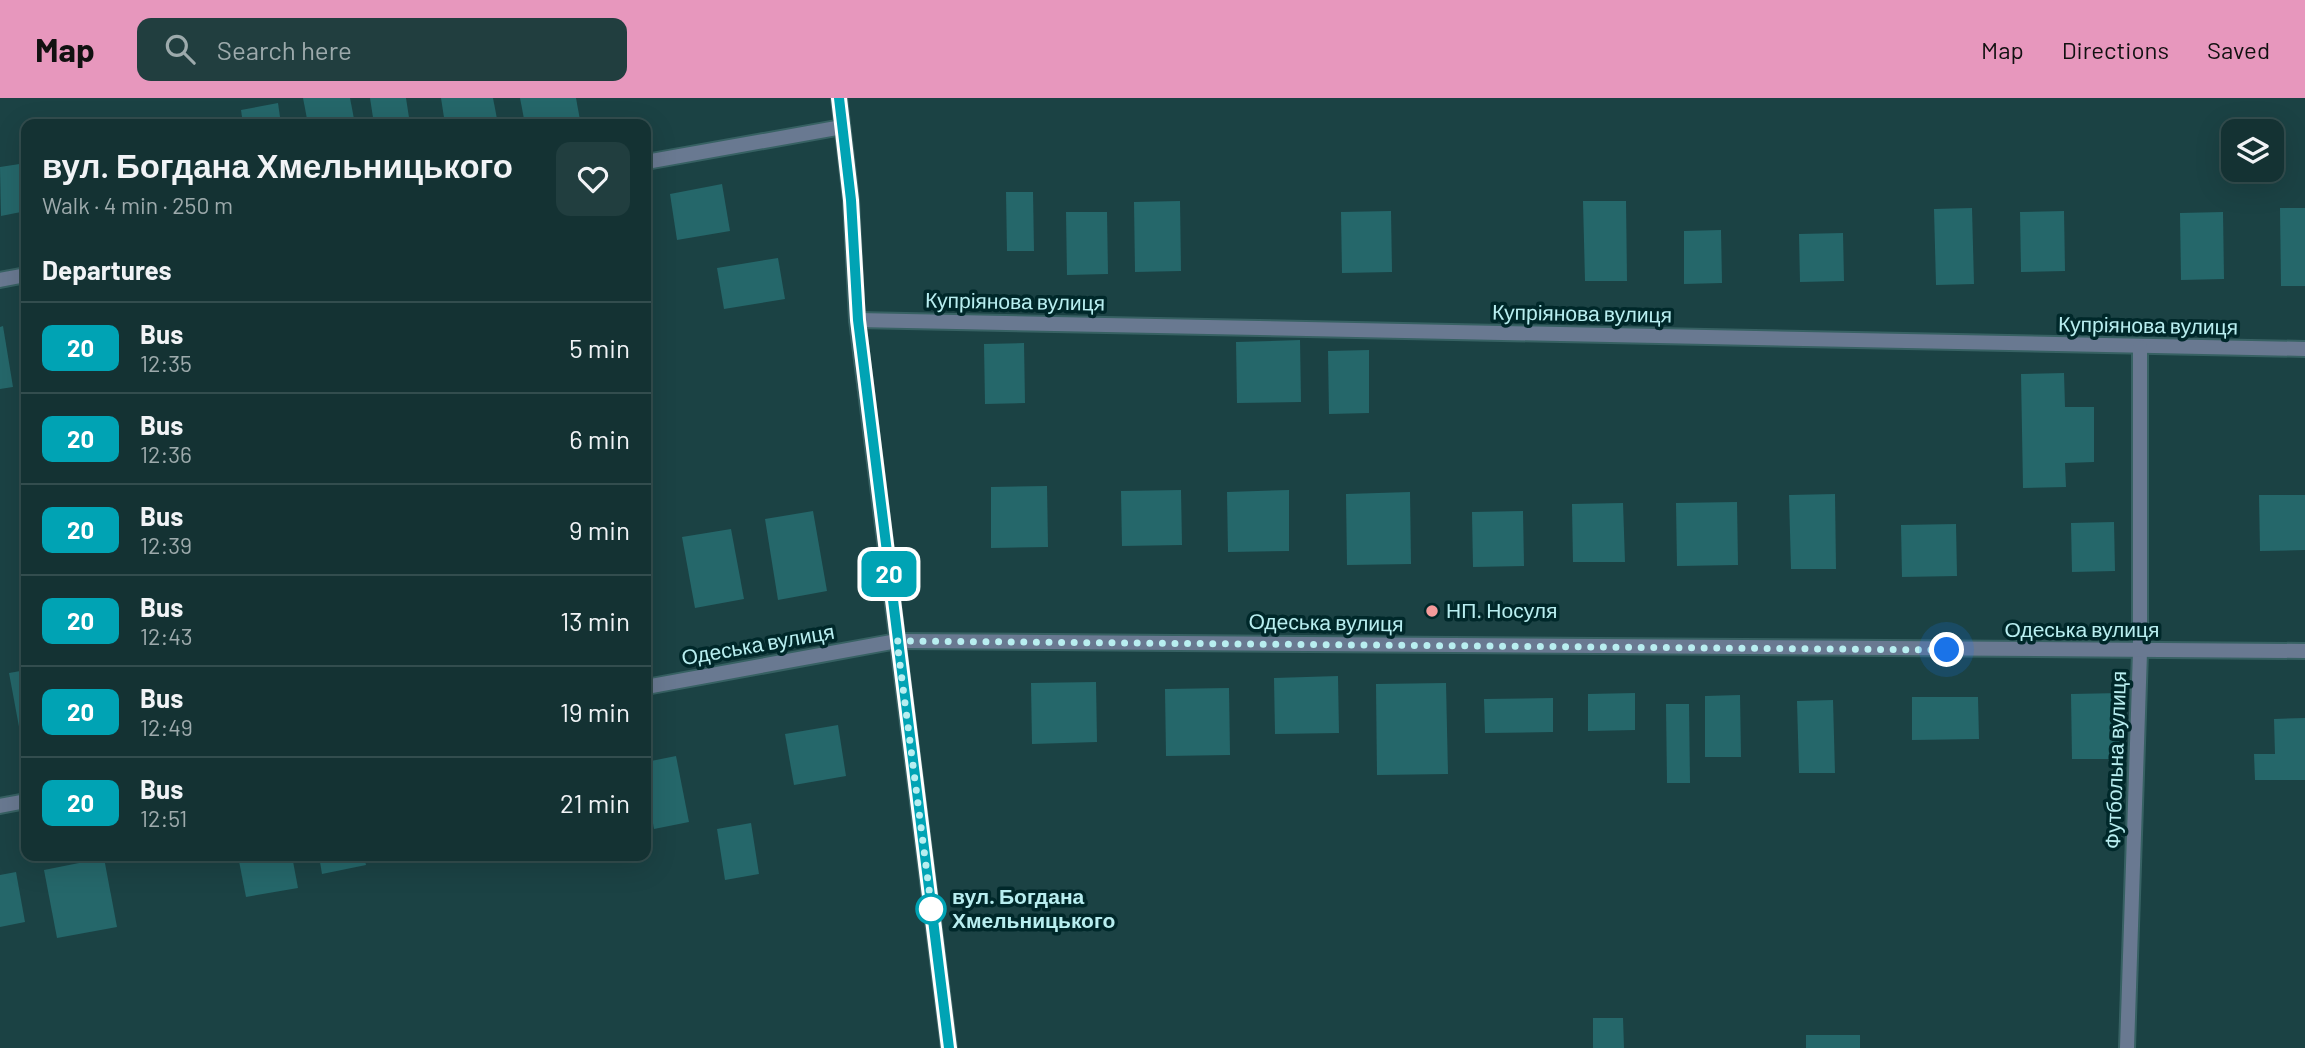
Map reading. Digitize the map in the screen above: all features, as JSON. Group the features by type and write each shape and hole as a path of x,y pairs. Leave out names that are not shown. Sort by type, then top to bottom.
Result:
{"street":[{"path":"839,98 851,200 858,320 949,1048"},
{"path":"651,161 842,127"},
{"path":"0,280 21,276"},
{"name":"Купріянова вулиця","path":"858,320 2305,349"},
{"name":"Футбольна вулиця","path":"2127,1048 2140,652 2140,347"},
{"name":"Одеська вулиця","path":"651,686 897,641 2140,652 2305,651"},
{"path":"0,806 21,802"}],"building":[{"path":"303,98 350,98 354,119 307,119"},
{"path":"370,98 406,98 409,119 373,119"},
{"path":"441,98 493,98 497,119 444,119"},
{"path":"520,98 576,98 580,119 524,119"},
{"path":"278,103 280,119 242,119 241,110"},
{"path":"21,164 21,212 1,216 0,167"},
{"path":"722,184 730,231 677,240 670,194"},
{"path":"1006,192 1033,192 1034,251 1007,251"},
{"path":"1180,201 1181,271 1135,272 1134,202"},
{"path":"1583,201 1626,201 1627,281 1585,281"},
{"path":"1972,208 1974,284 1936,285 1934,209"},
{"path":"2280,208 2305,208 2305,286 2281,286"},
{"path":"1391,211 1392,272 1342,273 1341,212"},
{"path":"2064,211 2065,271 2021,272 2020,212"},
{"path":"1066,212 1107,212 1108,274 1067,275"},
{"path":"2223,212 2224,279 2181,280 2180,213"},
{"path":"1721,230 1722,283 1684,284 1684,231"},
{"path":"1843,233 1844,281 1800,282 1799,234"},
{"path":"778,258 785,299 724,309 717,268"},
{"path":"3,326 13,387 0,389 0,327"},
{"path":"1300,340 1301,402 1237,403 1236,342"},
{"path":"1024,343 1025,403 985,404 984,344"},
{"path":"1369,350 1369,413 1329,414 1328,351"},
{"path":"2064,373 2065,407 2094,407 2094,462 2065,463 2066,487 2023,488 2021,374"},
{"path":"1047,486 1048,547 991,548 991,487"},
{"path":"1181,490 1182,545 1122,546 1121,491"},
{"path":"1289,490 1289,551 1228,552 1227,492"},
{"path":"1410,492 1411,564 1347,565 1346,494"},
{"path":"1835,494 1836,569 1791,569 1789,495"},
{"path":"2259,495 2305,495 2305,550 2260,551"},
{"path":"1737,502 1738,565 1677,566 1676,503"},
{"path":"1623,503 1625,562 1573,562 1572,504"},
{"path":"813,511 827,591 778,600 765,519"},
{"path":"1523,511 1524,566 1473,567 1472,512"},
{"path":"2114,522 2115,571 2072,572 2071,523"},
{"path":"1956,524 1957,576 1902,577 1901,525"},
{"path":"731,529 744,599 695,608 682,537"},
{"path":"21,671 21,732 20,732 9,673"},
{"path":"1338,676 1339,733 1275,734 1274,678"},
{"path":"1096,682 1097,742 1032,744 1031,683"},
{"path":"1446,683 1448,774 1377,775 1376,684"},
{"path":"1229,688 1230,755 1166,756 1165,689"},
{"path":"1635,693 1635,730 1588,731 1588,694"},
{"path":"2121,693 2122,759 2072,759 2071,694"},
{"path":"1740,695 1741,757 1705,757 1705,696"},
{"path":"1912,697 1978,697 1979,739 1912,740"},
{"path":"1553,698 1553,732 1485,733 1484,699"},
{"path":"1833,700 1835,773 1799,773 1797,701"},
{"path":"1666,704 1689,704 1690,783 1667,783"},
{"path":"2305,718 2305,780 2255,780 2254,754 2275,754 2274,719"},
{"path":"838,725 846,776 794,785 785,734"},
{"path":"676,756 689,822 654,829 651,812 651,761"},
{"path":"751,823 759,874 725,880 717,829"},
{"path":"89,861 105,861 117,927 57,938 44,870"},
{"path":"239,861 293,861 298,888 246,897"},
{"path":"320,861 365,861 366,865 322,874"},
{"path":"16,872 25,922 0,927 0,875"},
{"path":"1593,1018 1623,1018 1624,1048 1593,1048"},
{"path":"1806,1035 1860,1035 1860,1048 1806,1048"}],"bus line":[{"name":"20","path":"839,98 851,200 858,320 949,1048"}],"place":[{"name":"НП. Носуля","path":"1432,611"},
{"name":"вул. Богдана Хмельницького","path":"931,909"}],"route":[{"path":"931,909 932,912 897,641 1947,650"}]}
